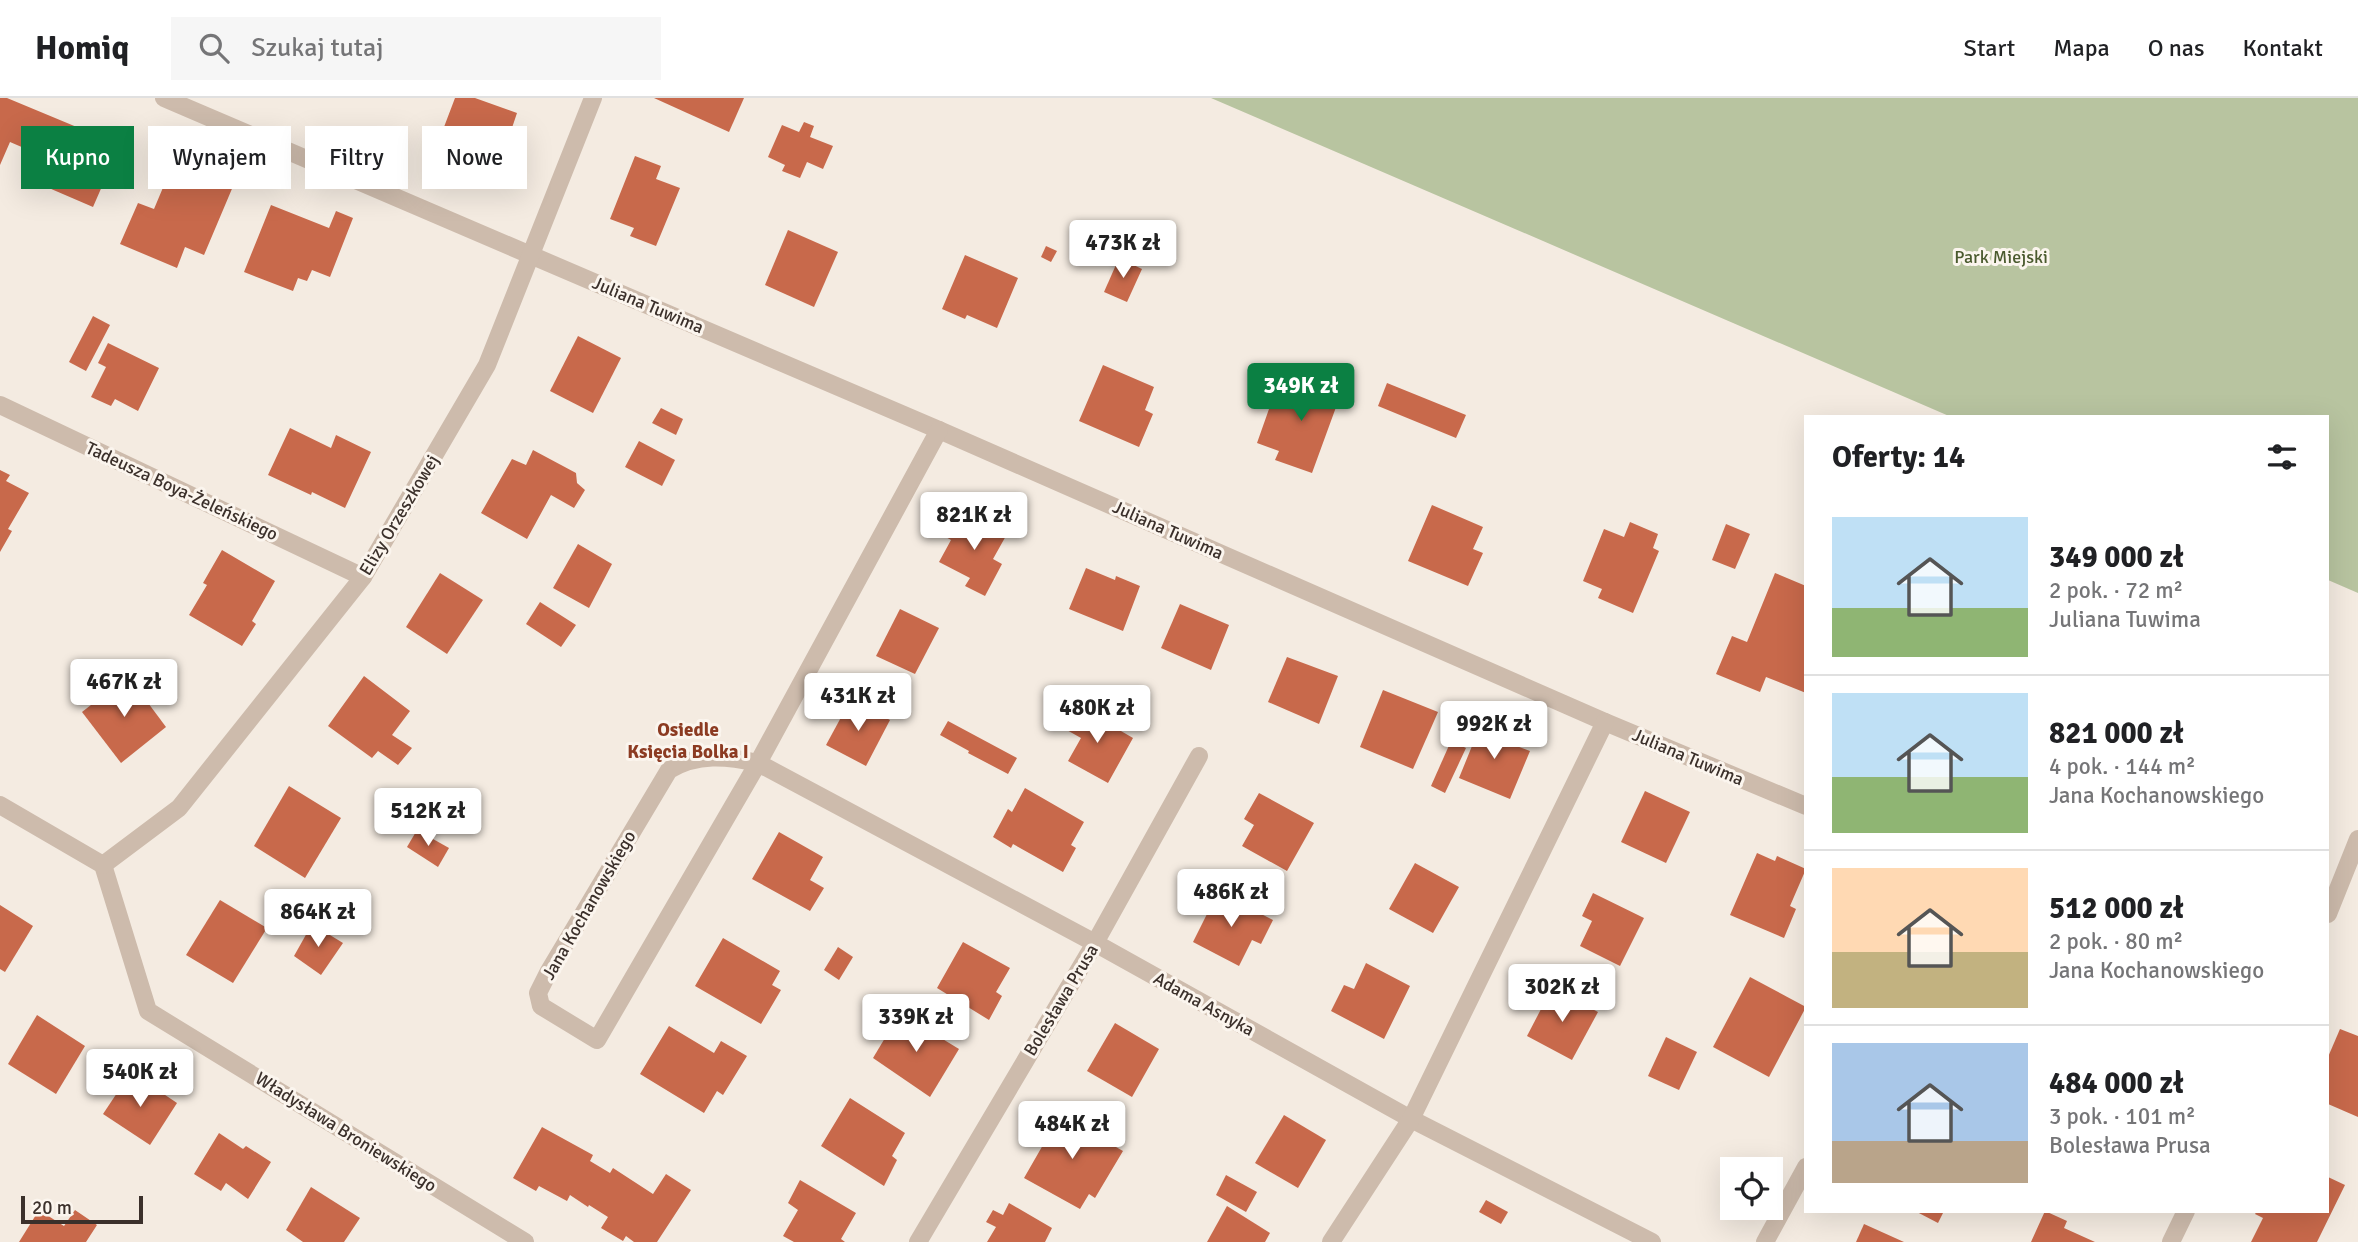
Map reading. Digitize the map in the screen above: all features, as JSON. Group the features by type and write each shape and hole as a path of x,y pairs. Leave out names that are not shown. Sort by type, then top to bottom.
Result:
{"street":[{"name":"Juliana Tuwima","path":"164,98 939,430 1605,722 1804,805"},
{"name":"Elizy Orzeszkowej","path":"103,865 179,808 363,577 487,365 593,98"},
{"name":"Tadeusza Boya-Żeleńskiego","path":"0,405 363,577"},
{"name":"Jana Kochanowskiego","path":"758,763 731,757 706,758 683,762 669,770 549,971 538,993 541,1006 597,1040 758,763 939,430"},
{"path":"1331,1242 1411,1119 1605,722"},
{"name":"Bolesława Prusa","path":"918,1242 1095,943 1199,755"},
{"name":"Adama Asnyka","path":"758,763 1095,943 1411,1119 1651,1242"},
{"path":"0,805 103,865"},
{"path":"2329,912 2358,839"},
{"name":"Władysława Broniewskiego","path":"103,865 148,1011 525,1242"},
{"path":"1765,1242 1804,1171"},
{"path":"2171,1242 2185,1213"}],"green space":[{"name":"Park Miejski","path":"1211,98 2358,98 2358,593 2329,580 2329,415 1947,415"}],"building":[{"path":"0,98 7,98 74,126 21,126 21,147 10,142 0,165"},
{"path":"455,98 475,98 517,113 513,126 444,126"},
{"path":"654,98 744,98 729,132"},
{"path":"804,122 814,126 810,137 833,146 823,169 807,162 800,178 782,171 785,165 768,157 782,125 799,132"},
{"path":"635,156 661,166 656,179 680,188 656,246 630,236 634,228 610,219"},
{"path":"51,189 101,189 93,207"},
{"path":"162,189 232,189 204,255 185,247 177,268 120,244 138,203 154,209"},
{"path":"271,205 329,228 336,211 353,218 330,277 312,270 307,281 298,278 293,291 244,272"},
{"path":"788,230 838,252 814,307 765,285"},
{"path":"1046,246 1057,251 1051,262 1041,257"},
{"path":"965,255 1018,278 997,328 967,315 965,319 942,309"},
{"path":"1119,258 1142,269 1127,302 1104,292"},
{"path":"93,316 110,325 86,371 69,362"},
{"path":"578,336 621,358 593,413 550,391"},
{"path":"108,343 159,368 138,411 115,399 111,406 91,397 106,367 98,363"},
{"path":"1103,365 1154,387 1145,410 1153,414 1139,447 1079,421"},
{"path":"1304,374 1343,388 1312,473 1275,460 1279,451 1257,443 1275,392 1295,400"},
{"path":"1387,383 1466,415 1456,438 1378,406"},
{"path":"661,408 683,419 676,435 652,423"},
{"path":"290,428 331,448 336,435 371,452 345,508 268,475"},
{"path":"639,441 675,460 662,486 625,467"},
{"path":"533,450 576,473 577,483 585,490 574,508 551,495 527,539 481,513 512,459 526,465"},
{"path":"0,470 10,475 6,481 29,493 8,529 12,531 0,552"},
{"path":"1432,505 1483,527 1473,549 1483,553 1468,586 1408,561"},
{"path":"966,512 1007,534 993,559 1002,564 985,596 965,586 970,578 939,562 951,540 944,536 952,521 959,525"},
{"path":"1630,522 1658,534 1653,548 1659,551 1633,613 1598,598 1602,589 1583,581 1604,529 1624,537"},
{"path":"1726,524 1750,534 1735,569 1712,560"},
{"path":"578,544 612,564 589,608 553,588"},
{"path":"222,550 275,581 252,621 256,624 242,646 189,615 207,585 203,583"},
{"path":"1086,568 1115,580 1116,576 1140,586 1123,631 1069,609"},
{"path":"440,573 483,600 447,654 406,627"},
{"path":"1775,573 1804,585 1804,692 1766,677 1760,692 1716,674 1732,636 1747,642"},
{"path":"540,602 576,625 561,647 526,624"},
{"path":"1180,604 1229,625 1211,670 1161,648"},
{"path":"900,609 939,628 915,674 876,656"},
{"path":"1287,657 1338,676 1319,724 1268,702"},
{"path":"128,676 166,727 121,763 82,712"},
{"path":"364,676 410,711 392,735 412,748 398,765 378,751 372,758 328,726"},
{"path":"1383,690 1438,712 1413,769 1360,747"},
{"path":"851,699 890,720 866,766 826,745"},
{"path":"1078,706 1133,738 1108,783 1068,761 1081,738 1065,729"},
{"path":"1483,719 1508,727 1503,741 1530,751 1510,799 1459,778"},
{"path":"948,721 1017,758 1008,774 940,735"},
{"path":"1451,741 1466,748 1445,793 1431,786"},
{"path":"289,786 341,818 305,878 254,846"},
{"path":"1025,788 1084,822 1071,845 1076,848 1063,872 1013,844 1011,848 993,837 1008,809 1012,812"},
{"path":"1645,791 1690,812 1666,863 1621,842"},
{"path":"1259,793 1314,823 1287,871 1242,846 1254,825 1244,819"},
{"path":"417,830 449,848 438,867 407,847"},
{"path":"779,832 823,857 810,880 824,888 810,911 752,879"},
{"path":"1757,853 1775,861 1777,856 1804,868 1790,906 1796,909 1784,938 1730,915"},
{"path":"1415,863 1459,887 1433,933 1389,909"},
{"path":"1218,892 1273,920 1261,944 1252,940 1239,966 1193,942"},
{"path":"1593,893 1644,918 1620,966 1580,946 1592,921 1582,916"},
{"path":"220,900 267,928 233,983 186,955"},
{"path":"0,905 33,926 5,972 0,969"},
{"path":"312,924 343,943 321,975 294,956"},
{"path":"723,938 780,971 772,985 781,990 761,1024 695,986"},
{"path":"963,942 1010,968 996,992 1002,996 989,1020 937,988"},
{"path":"838,947 853,957 839,980 824,970"},
{"path":"1366,963 1410,986 1384,1039 1331,1011 1344,985 1354,989"},
{"path":"1750,977 1804,1006 1804,1011 1769,1077 1713,1047"},
{"path":"1552,988 1598,1012 1572,1060 1527,1036"},
{"path":"900,1013 959,1049 930,1097 873,1058"},
{"path":"37,1015 85,1046 56,1094 8,1064"},
{"path":"1115,1023 1159,1049 1132,1097 1087,1071"},
{"path":"669,1026 714,1053 721,1041 747,1056 723,1095 717,1091 704,1113 640,1074"},
{"path":"2340,1029 2358,1036 2358,1117 2329,1104 2329,1055"},
{"path":"1666,1037 1697,1052 1679,1090 1648,1076"},
{"path":"131,1072 177,1103 150,1145 103,1114"},
{"path":"850,1098 905,1133 892,1156 897,1160 884,1186 821,1146"},
{"path":"1053,1111 1123,1151 1095,1198 1089,1194 1080,1209 1024,1178 1047,1138 1040,1134"},
{"path":"1284,1115 1326,1140 1298,1188 1255,1163"},
{"path":"542,1127 593,1155 590,1161 610,1173 613,1168 653,1194 666,1174 691,1190 657,1242 634,1242 626,1236 623,1241 601,1228 608,1217 589,1205 588,1207 570,1195 567,1201 539,1186 536,1191 513,1178"},
{"path":"219,1133 243,1149 246,1146 271,1162 248,1199 226,1183 221,1191 194,1174"},
{"path":"1226,1175 1257,1192 1246,1212 1216,1195"},
{"path":"2329,1177 2345,1185 2317,1242 2251,1242 2263,1218 2255,1214 2329,1213"},
{"path":"800,1180 856,1213 841,1239 845,1242 794,1242 783,1236 798,1210 788,1203"},
{"path":"311,1187 360,1218 344,1242 303,1242 286,1230"},
{"path":"1486,1200 1508,1212 1501,1224 1479,1212"},
{"path":"1009,1203 1052,1228 1045,1242 987,1242 996,1227 986,1222 993,1210 1003,1215"},
{"path":"1227,1206 1270,1233 1265,1242 1207,1242"},
{"path":"39,1210 64,1226 75,1210 97,1225 86,1242 19,1242"},
{"path":"1919,1213 1943,1213 1938,1223"},
{"path":"2044,1213 2049,1213 2067,1221 2064,1228 2095,1242 2031,1242"},
{"path":"1864,1224 1904,1242 1856,1242"}],"district":[{"name":"Osiedle Księcia Bolka I","path":"688,741"}]}
